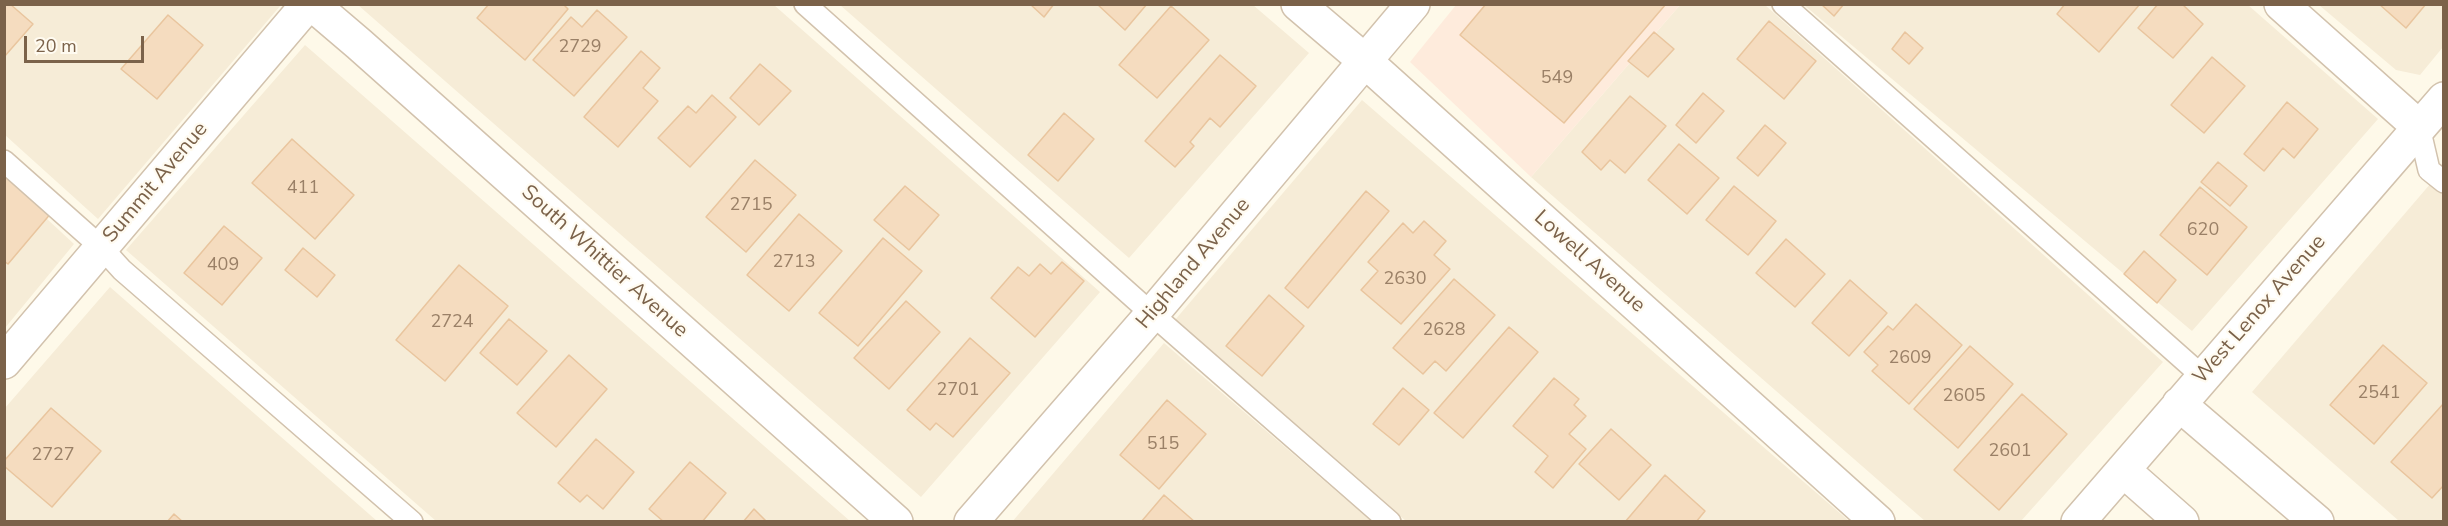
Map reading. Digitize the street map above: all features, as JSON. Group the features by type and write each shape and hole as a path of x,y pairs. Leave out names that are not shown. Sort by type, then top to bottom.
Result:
{"street":[{"name":"Summit Avenue","path":"4,362 310,4"},
{"name":"South Whittier Avenue","path":"310,4 359,44 896,522"},
{"name":"Lowell Avenue","path":"1298,4 1365,61 1878,522"},
{"name":"Highland Avenue","path":"971,522 1152,314 1413,4"},
{"path":"2281,4 2419,127"},
{"name":"West Lenox Avenue","path":"2078,522 2444,99"},
{"path":"2179,404 2316,522"},
{"path":"2123,470 2182,522"}],"lane":[{"path":"805,4 1152,314 1390,522"},
{"path":"1783,4 2202,376"},
{"path":"2419,127 2430,170 2444,182"},
{"path":"4,161 102,248 122,270 412,522"}],"shaded area":[{"path":"5,5 281,5 98,219 5,135"},
{"path":"358,5 774,5 1100,292 921,497"},
{"path":"840,5 1253,5 1309,53 1129,258"},
{"path":"1456,5 1680,5 1531,177 1410,62"},
{"path":"1680,5 1765,5 2163,362 2021,521 1925,521 1531,177"},
{"path":"1804,5 2248,5 2378,119 2192,331"},
{"path":"2319,5 2443,5 2443,47 2420,75 2396,70"},
{"path":"305,45 850,521 436,521 126,250"},
{"path":"1362,100 1849,521 1406,521 1175,320"},
{"path":"2443,169 2443,521 2399,521 2252,392"},
{"path":"4,179 74,244 5,328 4,328"},
{"path":"110,287 377,521 5,522 5,408"},
{"path":"1164,343 1371,521 1012,522"}],"building":[{"path":"4,4 10,4 33,24 4,57"},
{"path":"489,4 563,4 568,9 525,60 477,18"},
{"path":"1030,4 1054,4 1044,17"},
{"path":"1097,4 1147,4 1125,30"},
{"path":"1486,4 1666,4 1564,123 1460,35"},
{"path":"1821,4 1844,4 1834,16"},
{"path":"2065,4 2140,4 2099,52 2057,14"},
{"path":"2158,4 2182,4 2203,24 2173,58 2138,28"},
{"path":"2379,4 2426,4 2406,28"},
{"path":"1171,6 1209,40 1157,98 1119,65"},
{"path":"597,10 627,37 574,96 533,60 571,17 582,27"},
{"path":"168,15 203,45 157,99 121,69"},
{"path":"1769,21 1816,61 1784,99 1737,59"},
{"path":"1654,32 1674,49 1648,77 1628,61"},
{"path":"1905,32 1923,48 1909,64 1892,49"},
{"path":"641,51 660,68 643,88 658,101 618,147 584,117"},
{"path":"1220,55 1256,86 1220,127 1210,118 1190,142 1194,146 1175,167 1145,141"},
{"path":"2212,57 2245,86 2204,133 2171,105"},
{"path":"760,64 791,91 759,125 730,98"},
{"path":"1703,93 1724,111 1696,143 1676,125"},
{"path":"712,95 736,117 690,167 658,138 688,106 696,113"},
{"path":"1630,96 1666,126 1625,173 1610,160 1601,170 1582,152"},
{"path":"2287,102 2318,129 2294,158 2283,148 2264,171 2244,154"},
{"path":"1064,113 1094,139 1058,181 1028,155"},
{"path":"1765,125 1786,143 1758,176 1737,158"},
{"path":"292,139 354,195 315,239 252,183"},
{"path":"1679,144 1719,178 1687,214 1648,180"},
{"path":"755,160 796,195 746,252 706,217"},
{"path":"2218,162 2247,186 2230,206 2201,182"},
{"path":"8,174 52,212 8,264 4,261 4,178"},
{"path":"905,186 939,215 909,250 874,220"},
{"path":"1734,186 1776,221 1748,255 1706,220"},
{"path":"2200,187 2247,227 2207,275 2160,235"},
{"path":"1366,191 1389,211 1308,308 1285,288"},
{"path":"799,214 842,251 789,311 747,275"},
{"path":"1424,221 1446,241 1434,255 1450,269 1401,324 1361,290 1378,271 1368,262 1403,223 1413,233"},
{"path":"224,226 262,258 222,305 184,273"},
{"path":"883,238 922,271 858,346 819,313"},
{"path":"1786,239 1825,274 1795,307 1756,273"},
{"path":"303,248 335,275 317,297 285,270"},
{"path":"2144,251 2176,280 2157,303 2124,274"},
{"path":"1062,262 1084,281 1035,337 991,298 1018,267 1029,276 1040,264 1051,274"},
{"path":"459,265 508,306 445,381 396,340"},
{"path":"1454,279 1495,315 1446,371 1435,361 1423,374 1393,348"},
{"path":"1850,280 1887,313 1849,356 1812,323"},
{"path":"1269,295 1304,326 1262,376 1226,346"},
{"path":"906,301 940,332 889,389 854,358"},
{"path":"1916,304 1962,345 1909,404 1872,371 1878,365 1864,352 1888,326 1893,330"},
{"path":"509,319 547,351 517,385 480,353"},
{"path":"1509,327 1538,352 1463,438 1434,413"},
{"path":"970,338 1010,373 953,437 936,423 930,430 907,410"},
{"path":"2383,345 2427,383 2374,444 2330,405"},
{"path":"1970,346 2013,384 1958,448 1914,409"},
{"path":"569,355 607,389 556,447 517,413"},
{"path":"1554,378 1579,399 1574,405 1586,416 1569,434 1586,449 1553,488 1535,472 1548,456 1513,426"},
{"path":"1403,388 1429,410 1399,445 1373,424"},
{"path":"2022,394 2067,434 1999,510 1954,470"},
{"path":"1167,400 1206,434 1159,489 1120,455"},
{"path":"2444,403 2444,485 2432,498 2391,462"},
{"path":"51,408 101,451 52,507 4,466 4,461"},
{"path":"1611,429 1651,465 1619,500 1579,464"},
{"path":"596,439 634,472 603,509 587,495 580,502 558,483"},
{"path":"690,462 726,493 702,522 664,522 649,509"},
{"path":"1665,475 1705,511 1696,522 1625,522"},
{"path":"1164,495 1195,522 1141,522"},
{"path":"754,509 767,522 743,522"},
{"path":"174,514 183,522 167,522"}]}
